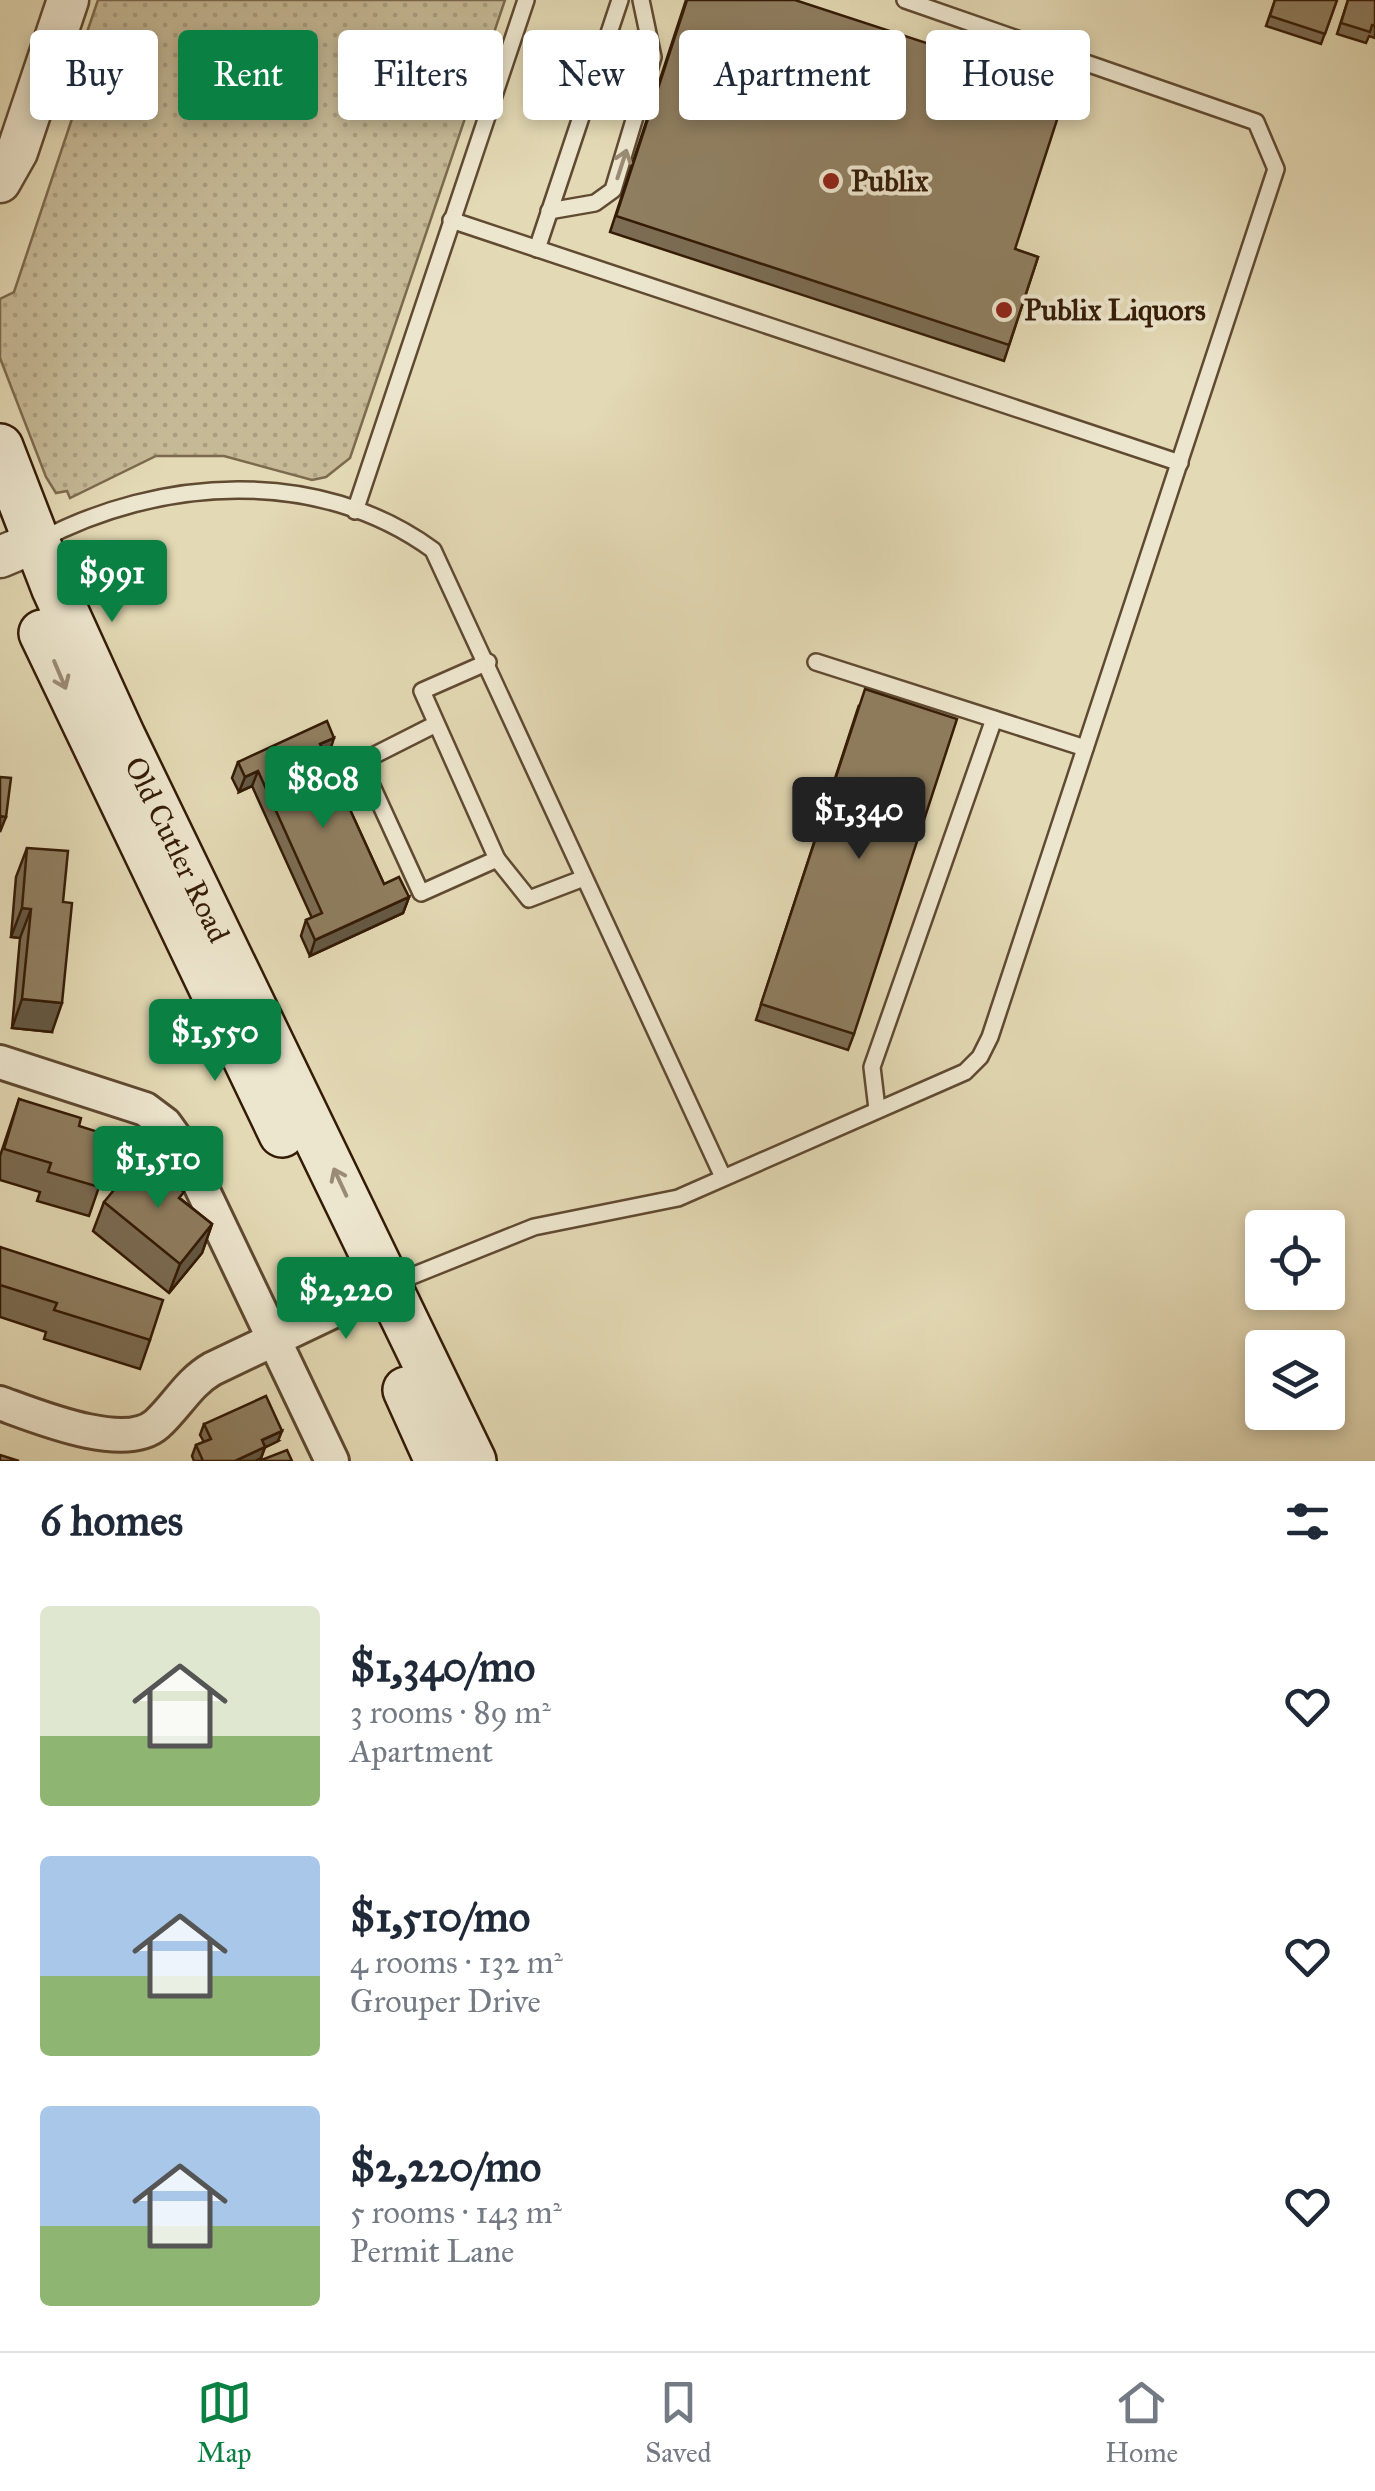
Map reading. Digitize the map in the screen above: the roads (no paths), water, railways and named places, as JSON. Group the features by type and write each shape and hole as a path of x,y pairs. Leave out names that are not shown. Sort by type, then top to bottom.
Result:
{"main road":[{"name":"Old Cutler Road","path":"0,447 12,544 80,720 376,1292 473,1461"},
{"name":"Old Cutler Road","path":"376,1292 438,1461"}],"street":[{"path":"0,182 17,152 68,0"},
{"path":"0,1062 137,1104 165,1124 183,1149 332,1461"},
{"path":"0,1402 103,1434 132,1435 158,1424 202,1375 376,1292"}],"lane":[{"path":"355,512 526,0"},
{"path":"537,249 620,0"},
{"path":"549,211 596,204 613,190 653,57 642,0"},
{"path":"376,1292 534,1227 678,1198 965,1072 980,1057 1276,169 1256,122 905,0"},
{"path":"452,220 1180,463"},
{"path":"12,544 119,508 198,490 266,490 355,512 397,528 433,550 723,1176"},
{"path":"488,662 422,692 436,724 498,860 529,900 584,878"},
{"path":"816,662 1085,748"},
{"path":"878,1109 872,1067 994,719"},
{"path":"436,724 361,762 421,893 498,860"}],"place":[{"name":"Publix","path":"831,181"},
{"name":"Publix Liquors","path":"1004,310"}]}
